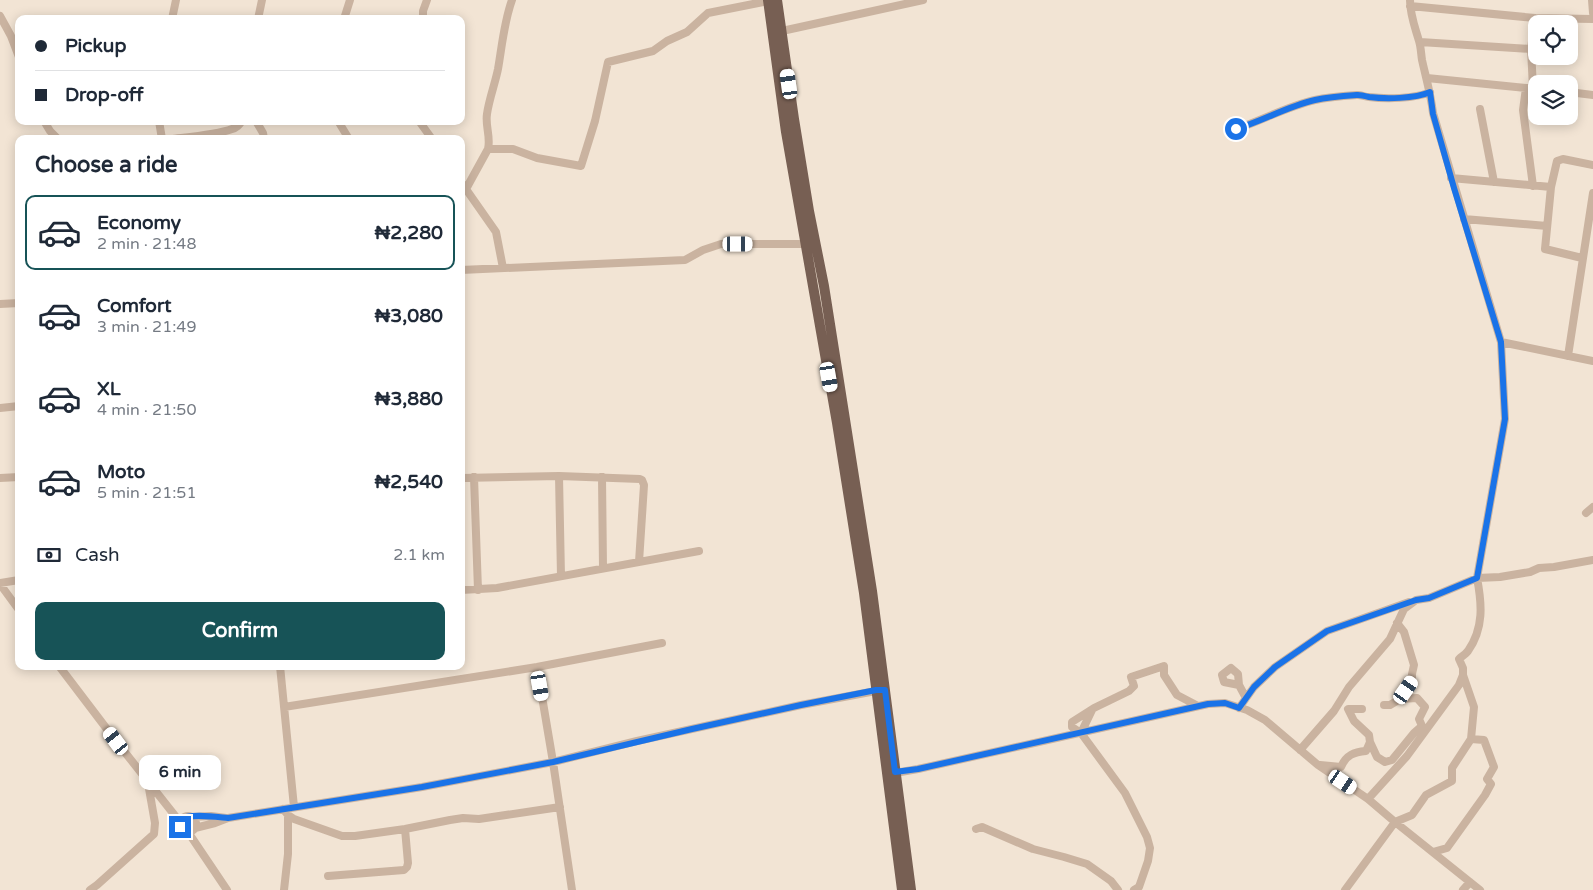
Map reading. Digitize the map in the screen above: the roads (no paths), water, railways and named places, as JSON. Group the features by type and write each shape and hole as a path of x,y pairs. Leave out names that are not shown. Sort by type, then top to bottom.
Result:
{"main road":[{"path":"771,0 782,31 805,184 824,286 868,564 902,890"},
{"path":"771,0 786,132 814,287 895,772 911,890"}],"street":[{"path":"173,15 176,0"},
{"path":"259,15 262,0"},
{"path":"345,15 350,0"},
{"path":"424,15 427,0"},
{"path":"503,268 496,232 466,189 490,142 487,114 501,51 506,17 512,0"},
{"path":"488,149 513,149 537,158 581,166 595,121 608,62 653,50 687,32 708,13 771,0"},
{"path":"782,31 923,0"},
{"path":"1592,0 1593,13"},
{"path":"1345,890 1395,822 1412,815 1426,795 1452,781 1452,768 1471,739 1474,707 1459,659 1466,654 1478,632 1482,602 1477,578 1505,419 1501,342 1433,114 1420,42 1414,28 1410,3 1528,17"},
{"path":"0,16 15,47"},
{"path":"1578,19 1593,19"},
{"path":"1420,42 1528,49"},
{"path":"1427,78 1528,88"},
{"path":"1236,129 1258,122 1286,109 1316,100 1359,95 1397,97 1424,95 1430,92"},
{"path":"1578,93 1593,95"},
{"path":"1528,98 1523,110 1533,186"},
{"path":"1480,109 1494,182"},
{"path":"46,125 53,135"},
{"path":"203,135 232,129 239,125"},
{"path":"1582,258 1545,249 1551,188 1557,160 1563,159 1593,165"},
{"path":"1451,178 1551,188"},
{"path":"1568,356 1593,193"},
{"path":"1464,220 1547,226"},
{"path":"465,270 685,260 721,244 805,244"},
{"path":"0,304 15,302"},
{"path":"1501,342 1593,362"},
{"path":"0,408 15,406"},
{"path":"559,476 561,576"},
{"path":"602,476 603,568"},
{"path":"465,478 602,476 640,479 644,485 639,562"},
{"path":"0,478 15,477"},
{"path":"474,477 478,590"},
{"path":"1590,516 1593,507"},
{"path":"465,590 478,590 699,551"},
{"path":"1239,708 1254,687 1275,667 1327,631 1416,600 1429,598 1477,578 1500,577 1530,572 1539,568 1593,560"},
{"path":"15,581 0,584 15,605"},
{"path":"1300,750 1334,710 1349,687 1390,640 1404,608 1416,600"},
{"path":"1384,705 1390,705 1400,699 1412,682 1414,665 1404,632 1397,623"},
{"path":"284,707 537,667 662,643"},
{"path":"1134,890 1139,887 1148,861 1150,848 1147,837 1125,793 1080,733 1072,727 1072,722 1094,708 1129,691 1134,686 1131,677 1164,666 1164,675 1177,695 1198,706"},
{"path":"537,667 572,890"},
{"path":"63,670 180,822 182,829 192,830 228,818"},
{"path":"280,670 294,807"},
{"path":"1368,799 1407,756 1459,684 1463,675"},
{"path":"1239,685 1246,698"},
{"path":"180,822 183,818 191,817 211,816 228,818 285,812 294,807 422,787 553,762 637,741 801,705 881,690"},
{"path":"1362,709 1348,709 1354,721 1369,735 1377,757 1385,762 1392,760 1422,726 1419,719 1425,707 1417,698 1400,699"},
{"path":"895,772 918,769 1198,706 1225,703 1247,710 1265,720 1318,765 1368,799 1480,890"},
{"path":"1080,733 1094,708"},
{"path":"1433,852 1447,848 1486,795 1491,784 1487,778 1494,767 1484,740 1471,739"},
{"path":"1318,765 1341,767 1344,759 1358,752 1366,752 1370,742"},
{"path":"90,890 154,834 155,823 148,781"},
{"path":"285,812 306,824 342,836 355,836 463,818 479,820 560,807"},
{"path":"284,890 288,854 285,812"},
{"path":"191,817 196,823 192,830"},
{"path":"976,829 982,827 1033,849 1087,864 1111,881 1118,890"},
{"path":"328,876 404,870 408,863 405,829"},
{"path":"192,830 227,890"},
{"path":"1463,890 1470,882"}]}
